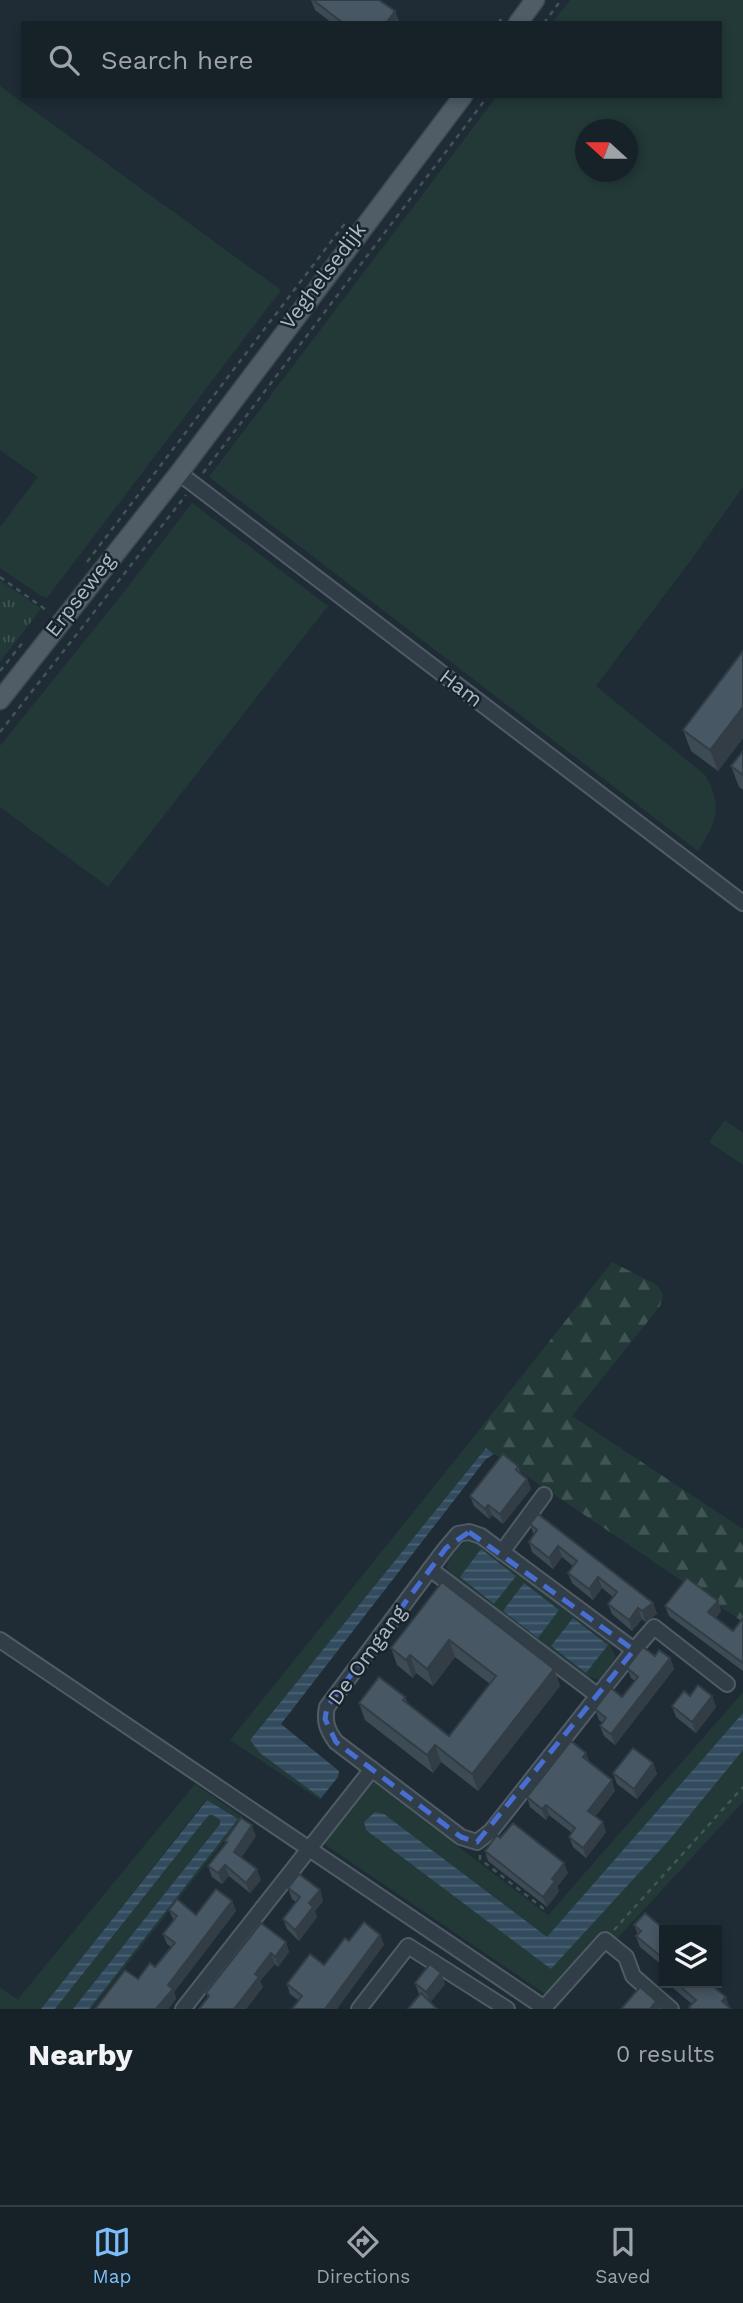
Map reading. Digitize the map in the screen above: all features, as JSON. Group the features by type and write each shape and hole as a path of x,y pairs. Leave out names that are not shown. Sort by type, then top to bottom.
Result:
{"main road":[{"path":"519,21 535,0"},
{"name":"Veghelsedijk","path":"180,473 461,98"},
{"name":"Erpseweg","path":"0,700 56,617 180,473"}],"street":[{"name":"Ham","path":"180,473 743,903"},
{"path":"502,1552 544,1495"},
{"name":"De Omgang","path":"477,1842 461,1837 336,1742 328,1732 325,1718 327,1707 458,1534 468,1532 481,1536 634,1650"},
{"path":"430,1569 597,1695"},
{"path":"477,1842 491,1831 654,1627 727,1684"},
{"path":"0,1640 544,2008 605,1940 626,1957 634,1976 671,2009"},
{"path":"183,2009 372,1769"},
{"path":"359,2009 408,1946 507,2009"}],"path":[{"path":"545,21 561,0"},
{"name":"Veghelsedijk","path":"194,484 486,98"},
{"name":"Veghelsedijk","path":"164,460 350,218"},
{"name":"Erpseweg","path":"82,568 164,460"},
{"name":"Erpseweg","path":"0,732 194,484"},
{"path":"0,578 56,617"},
{"name":"Erpseweg","path":"42,620 56,617"},
{"name":"Erpseweg","path":"0,671 28,637"},
{"path":"605,1940 743,1787"},
{"path":"477,1842 480,1859 544,1909"}],"highlighted area":[{"path":"469,1532 634,1650 477,1842 461,1837 336,1742 325,1719 327,1707 446,1548"}],"green space":[{"path":"570,0 743,0 743,487 596,686 705,775 716,805 713,823 698,851 209,477 495,98 722,98 722,21 554,21"},
{"path":"0,86 281,290 47,598 0,568 0,527 38,477 0,450"},
{"path":"192,503 328,606 108,887 0,807 0,746"},
{"path":"0,580 41,609 0,662"},
{"path":"725,1120 743,1133 743,1165 709,1142"},
{"path":"612,1262 657,1285 663,1294 660,1306 572,1416 743,1529 743,1622 472,1439"},
{"path":"472,1439 486,1448 250,1740 321,1798 320,1800 230,1740"},
{"path":"470,1539 609,1643 616,1657 599,1680 586,1676 446,1568 455,1551"},
{"path":"743,1692 743,1802 617,1939 604,1930 548,1996 324,1844 372,1781 548,1915"},
{"path":"195,1784 243,1817 92,2009 89,2009 237,1819 206,1800 41,2009 0,2009 0,1988 18,1999"},
{"path":"209,1815 220,1820 220,1824 73,2009 55,2009"}],"water":[{"path":"486,1448 494,1454 486,1459 281,1724 339,1771 338,1777 321,1798 260,1753 250,1740"},
{"path":"481,1549 516,1576 494,1604 460,1577"},
{"path":"524,1583 559,1610 538,1638 503,1611"},
{"path":"573,1618 608,1645 586,1673 551,1646"},
{"path":"743,1713 743,1750 671,1838 551,1969 366,1830 364,1822 375,1812 384,1814 547,1937"},
{"path":"207,1800 238,1819 89,2009 73,2009 220,1824 220,1820 213,1815 209,1815 204,1821 55,2009 41,2009"}],"building":[{"path":"313,0 379,0 395,11 388,21 340,21"},
{"path":"743,651 743,707 710,750 683,730"},
{"path":"743,751 743,775 731,766"},
{"path":"503,1454 518,1466 516,1470 527,1479 500,1514 488,1505 485,1509 470,1496"},
{"path":"538,1514 653,1603 642,1611 638,1608 629,1620 608,1604 617,1592 598,1577 589,1589 568,1573 577,1561 558,1546 549,1558 529,1542 537,1530 530,1524"},
{"path":"687,1578 718,1601 708,1612 733,1631 743,1618 743,1663 665,1606"},
{"path":"442,1582 554,1669 472,1774 435,1745 427,1755 359,1703 379,1677 405,1697 403,1700 449,1736 496,1676 449,1640 427,1669 410,1655 406,1660 391,1648"},
{"path":"643,1647 655,1656 659,1650 670,1658 611,1734 600,1726 606,1718 595,1709 611,1688 622,1697 638,1677 627,1668"},
{"path":"698,1685 712,1696 692,1722 672,1706 684,1691 690,1696"},
{"path":"571,1741 586,1753 583,1757 612,1780 588,1811 603,1822 583,1848 569,1837 575,1828 546,1805 542,1809 527,1797"},
{"path":"633,1748 653,1763 634,1789 613,1773"},
{"path":"241,1818 252,1825 234,1852 257,1869 246,1883 225,1865 218,1873 208,1866"},
{"path":"513,1823 564,1863 543,1897 485,1851 497,1835 500,1838"},
{"path":"299,1874 320,1890 309,1903 313,1907 295,1930 283,1919 300,1897 288,1888"},
{"path":"216,1889 232,1901 168,1985 173,1989 156,2009 95,2009 125,1970 138,1979 150,1963 155,1967 175,1943 163,1934 177,1916 169,1910 177,1899 196,1915"},
{"path":"645,1913 659,1925 659,1955 636,1936 641,1931 634,1925"},
{"path":"364,1922 380,1935 325,2009 292,2009 302,1996 287,1984 310,1954 324,1965 345,1938 349,1941"},
{"path":"261,1923 286,1942 275,1957 271,1953 255,1974 259,1977 234,2009 199,2009 209,1996 206,1993"},
{"path":"430,1964 441,1973 426,1992 415,1983"},
{"path":"640,1987 656,2001 650,2009 621,2009"},
{"path":"682,1988 715,1988 726,1997 722,2001 731,2009 691,2009 689,2007 696,2000"},
{"path":"421,1993 437,2009 408,2009"}]}
